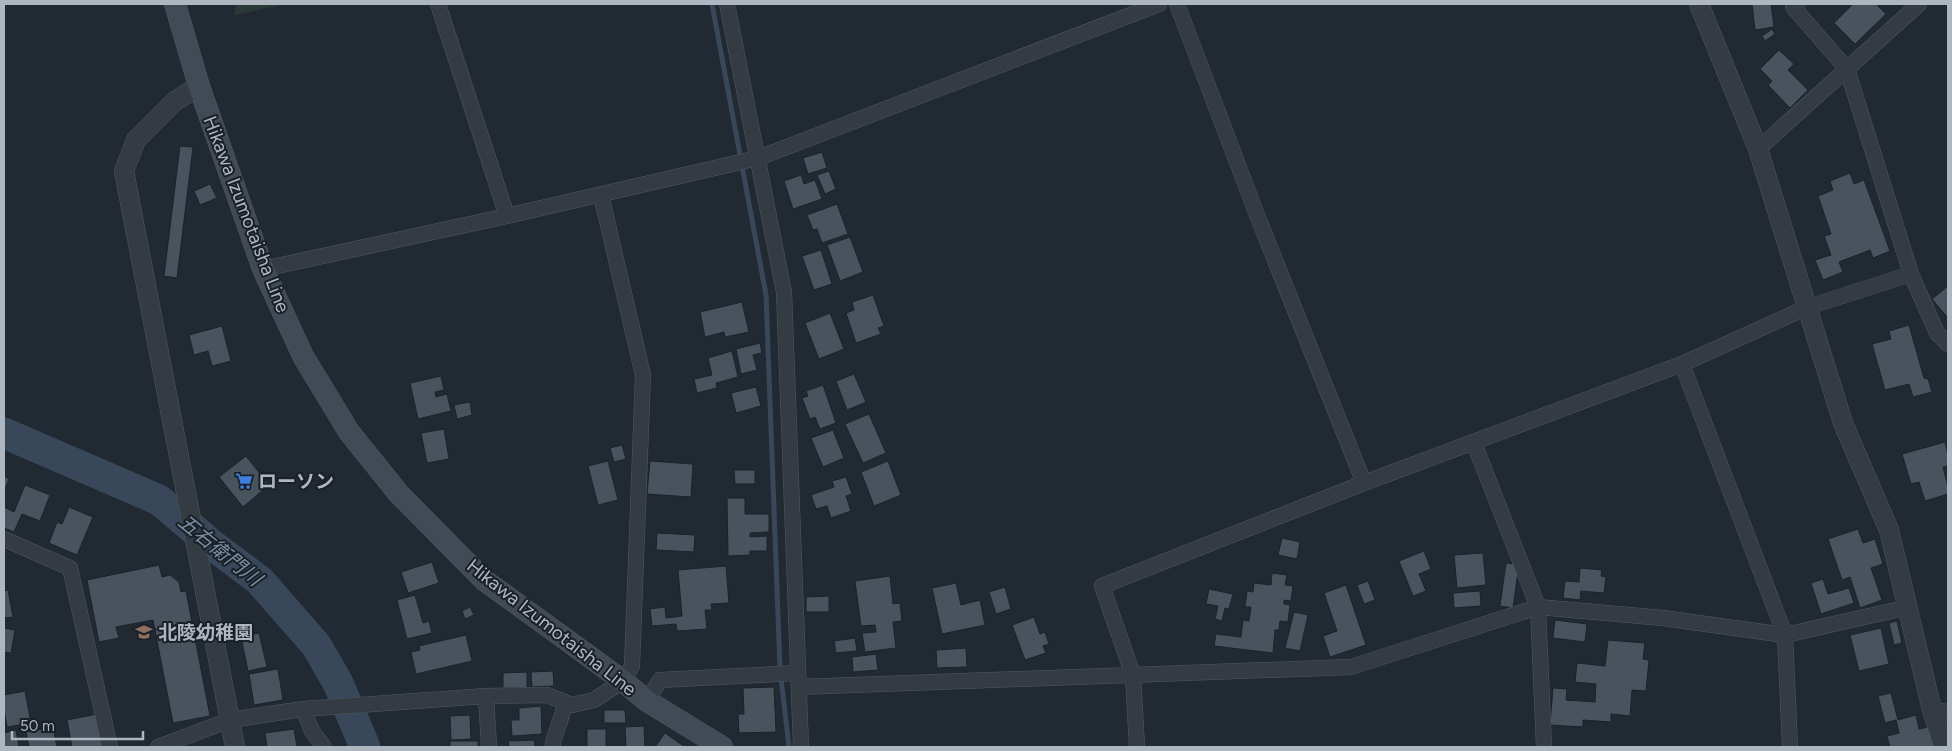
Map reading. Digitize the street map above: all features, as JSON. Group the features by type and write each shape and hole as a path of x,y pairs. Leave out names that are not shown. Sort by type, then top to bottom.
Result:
{"main road":[{"name":"Hikawa Izumotaisha Line","path":"175,4 198,86 263,268 303,356 348,432 399,494 484,580 623,681 647,701 722,747"}],"street":[{"path":"438,4 507,216"},
{"path":"727,4 784,292 801,747"},
{"path":"263,268 507,216 758,158 1159,4"},
{"path":"1178,4 1257,215 1364,483"},
{"path":"1699,4 1758,149 1843,422 1889,530 1909,607 1940,711 1944,747"},
{"path":"1796,4 1793,7 1846,69 1911,274 1937,333 1948,344"},
{"path":"1758,149 1919,4"},
{"path":"198,86 176,102 136,140 124,171 235,747"},
{"path":"158,747 230,720 303,708 486,696 548,695 572,705 594,700 623,681 632,666 643,375 601,194"},
{"path":"1137,747 1134,675 1102,586 1364,483 1682,364 1808,307 1911,274"},
{"path":"1682,364 1785,635 1790,747"},
{"path":"1474,443 1538,607 1544,747"},
{"path":"4,539 70,568 110,747"},
{"path":"647,701 660,680 1134,675 1351,668 1538,607 1663,618 1785,635 1909,607"},
{"path":"486,696 489,747"},
{"path":"553,747 566,702"},
{"path":"303,708 312,731 324,747"}],"shaded area":[{"path":"236,4 287,4 234,15"}],"building":[{"path":"1752,4 1771,4 1774,27 1755,30"},
{"path":"1853,4 1876,4 1886,14 1855,44 1834,23"},
{"path":"1772,29 1775,34 1765,41 1762,36"},
{"path":"1779,50 1794,64 1788,70 1808,90 1790,108 1768,85 1772,81 1760,69"},
{"path":"180,146 193,147 177,278 164,276"},
{"path":"822,152 827,168 808,174 803,158"},
{"path":"829,171 836,189 825,194 817,175"},
{"path":"1850,173 1854,184 1864,180 1890,251 1873,258 1870,250 1839,262 1843,272 1823,280 1815,260 1831,255 1824,236 1831,234 1818,196 1833,190 1830,181"},
{"path":"801,175 804,184 815,180 822,199 793,209 784,181"},
{"path":"210,184 217,198 200,205 194,191"},
{"path":"837,204 848,234 822,243 817,229 813,230 807,215"},
{"path":"850,237 863,272 840,281 827,245"},
{"path":"821,250 832,284 814,290 802,256"},
{"path":"1948,286 1948,318 1932,299"},
{"path":"873,295 884,326 878,328 881,334 856,343 846,313 854,310 852,302"},
{"path":"742,302 749,332 725,337 724,332 705,337 700,312"},
{"path":"830,313 844,349 819,359 805,323"},
{"path":"1909,325 1924,378 1928,379 1932,392 1913,397 1909,384 1885,390 1872,344 1891,339 1889,331"},
{"path":"222,326 231,361 212,366 208,351 194,355 189,335"},
{"path":"760,343 762,353 753,355 757,370 741,374 736,349"},
{"path":"732,351 738,377 716,383 717,388 697,393 694,379 712,375 708,358"},
{"path":"854,374 866,402 847,410 836,381"},
{"path":"441,376 444,390 435,392 436,397 447,394 451,411 418,419 410,383"},
{"path":"823,385 836,423 820,429 815,417 810,419 802,398 808,396 806,391"},
{"path":"756,387 761,406 736,413 731,393"},
{"path":"470,402 472,415 457,419 454,405"},
{"path":"869,414 886,453 863,463 845,424"},
{"path":"444,429 449,459 427,463 421,433"},
{"path":"833,430 844,458 823,467 811,438"},
{"path":"1945,442 1948,466 1943,467 1948,494 1925,501 1919,482 1911,484 1902,454"},
{"path":"622,445 626,459 614,462 610,448"},
{"name":"ローソン","path":"246,456 269,485 243,507 219,477"},
{"path":"608,461 618,500 598,505 588,466"},
{"path":"650,461 693,464 691,497 647,494"},
{"path":"888,461 901,495 874,506 861,472"},
{"path":"734,470 755,470 755,484 735,484"},
{"path":"4,476 9,479 4,492"},
{"path":"846,477 852,494 846,496 851,511 831,518 827,506 816,509 811,495 834,487 832,481"},
{"path":"25,485 50,495 40,521 22,514 14,532 4,528 4,507 14,512"},
{"path":"727,498 745,498 745,514 769,514 769,532 750,533 750,537 767,536 767,551 750,551 750,555 728,556"},
{"path":"69,507 93,517 77,555 49,543 57,522 62,524"},
{"path":"1858,529 1863,543 1875,539 1883,564 1871,568 1882,600 1860,608 1850,577 1842,580 1828,539"},
{"path":"657,533 695,535 694,552 656,550"},
{"path":"1282,538 1300,542 1297,559 1278,555"},
{"path":"1424,551 1431,569 1419,574 1426,591 1413,596 1399,561"},
{"path":"1483,553 1486,585 1457,588 1454,555"},
{"path":"432,562 439,583 408,593 401,572"},
{"path":"1506,563 1519,564 1513,608 1500,606"},
{"path":"159,565 162,577 170,575 179,582 181,592 186,591 210,716 173,723 153,620 116,627 119,638 99,642 87,580"},
{"path":"726,566 729,603 711,604 712,610 705,610 707,629 677,631 676,624 652,626 650,609 665,607 666,618 682,616 678,570"},
{"path":"1580,568 1602,570 1601,576 1606,577 1604,593 1581,591 1580,600 1563,598 1565,581 1579,582"},
{"path":"1272,573 1287,575 1285,585 1293,586 1291,601 1284,600 1284,604 1290,605 1288,622 1280,621 1279,630 1275,630 1273,653 1214,646 1216,634 1241,637 1243,620 1249,621 1251,607 1245,607 1247,591 1253,592 1254,583 1271,585"},
{"path":"890,576 893,604 900,603 902,621 893,622 896,648 865,652 862,633 876,632 875,625 861,626 855,581"},
{"path":"1823,579 1828,594 1849,588 1854,603 1821,614 1811,583"},
{"path":"1368,581 1375,600 1364,604 1357,585"},
{"path":"956,583 961,605 980,600 985,625 942,634 932,588"},
{"path":"1346,585 1366,645 1330,657 1323,636 1337,631 1324,593"},
{"path":"1005,587 1011,609 996,614 989,592"},
{"path":"1209,589 1233,594 1229,609 1225,608 1222,621 1215,619 1218,606 1206,604"},
{"path":"8,590 13,617 4,618 4,591"},
{"path":"1480,591 1481,606 1454,608 1453,593"},
{"path":"415,595 423,623 429,621 432,633 407,639 397,600"},
{"path":"829,596 829,612 806,612 806,597"},
{"path":"470,607 474,615 465,619 462,611"},
{"path":"1294,612 1308,615 1300,651 1285,648"},
{"path":"1034,617 1040,634 1045,632 1049,644 1043,646 1046,653 1025,660 1012,625"},
{"path":"1555,620 1587,624 1585,642 1553,638"},
{"path":"1897,621 1902,643 1894,645 1889,623"},
{"path":"4,628 15,630 11,653 4,652"},
{"path":"1881,628 1889,664 1859,671 1850,635"},
{"path":"259,633 267,667 248,671 241,637"},
{"path":"466,635 472,661 416,674 411,652 420,650 419,646"},
{"path":"855,638 857,651 836,653 834,641"},
{"path":"1608,640 1645,643 1643,659 1649,660 1646,691 1632,690 1630,716 1611,714 1611,722 1583,720 1583,727 1550,725 1553,688 1567,689 1566,700 1595,702 1596,684 1575,682 1577,663 1605,666"},
{"path":"966,648 967,667 937,668 936,650"},
{"path":"876,654 878,670 853,672 852,657"},
{"path":"278,669 283,700 254,705 249,674"},
{"path":"553,671 554,686 532,687 531,672"},
{"path":"527,672 527,688 503,688 503,673"},
{"path":"774,687 776,732 739,733 738,714 744,714 743,688"},
{"path":"25,691 31,723 7,727 4,695"},
{"path":"1891,693 1898,720 1916,715 1919,729 1929,727 1934,747 1890,747 1887,736 1899,733 1896,720 1885,723 1878,696"},
{"path":"541,706 542,734 512,736 511,720 519,720 519,708"},
{"path":"604,710 625,710 626,723 604,723"},
{"path":"97,714 102,747 72,747 67,720"},
{"path":"470,715 471,739 451,740 450,716"},
{"path":"644,726 645,747 626,747 625,727"},
{"path":"53,727 57,747 29,747 26,732"},
{"path":"294,729 297,747 267,747 265,733"},
{"path":"587,729 606,729 606,747 587,747"},
{"path":"16,730 19,747 4,747 4,733"},
{"path":"665,733 685,747 655,747"},
{"path":"534,740 535,747 509,747 508,741"},
{"path":"450,741 478,741 478,747 450,747"}],"waterway":[{"path":"712,4 766,295 780,669 789,747"},
{"name":"五右衛門川","path":"4,433 159,500 211,544 260,581 316,645 338,683 365,747"}],"place":[{"name":"ローソン","path":"244,481"},
{"name":"北陵幼稚園","path":"144,632"}]}
